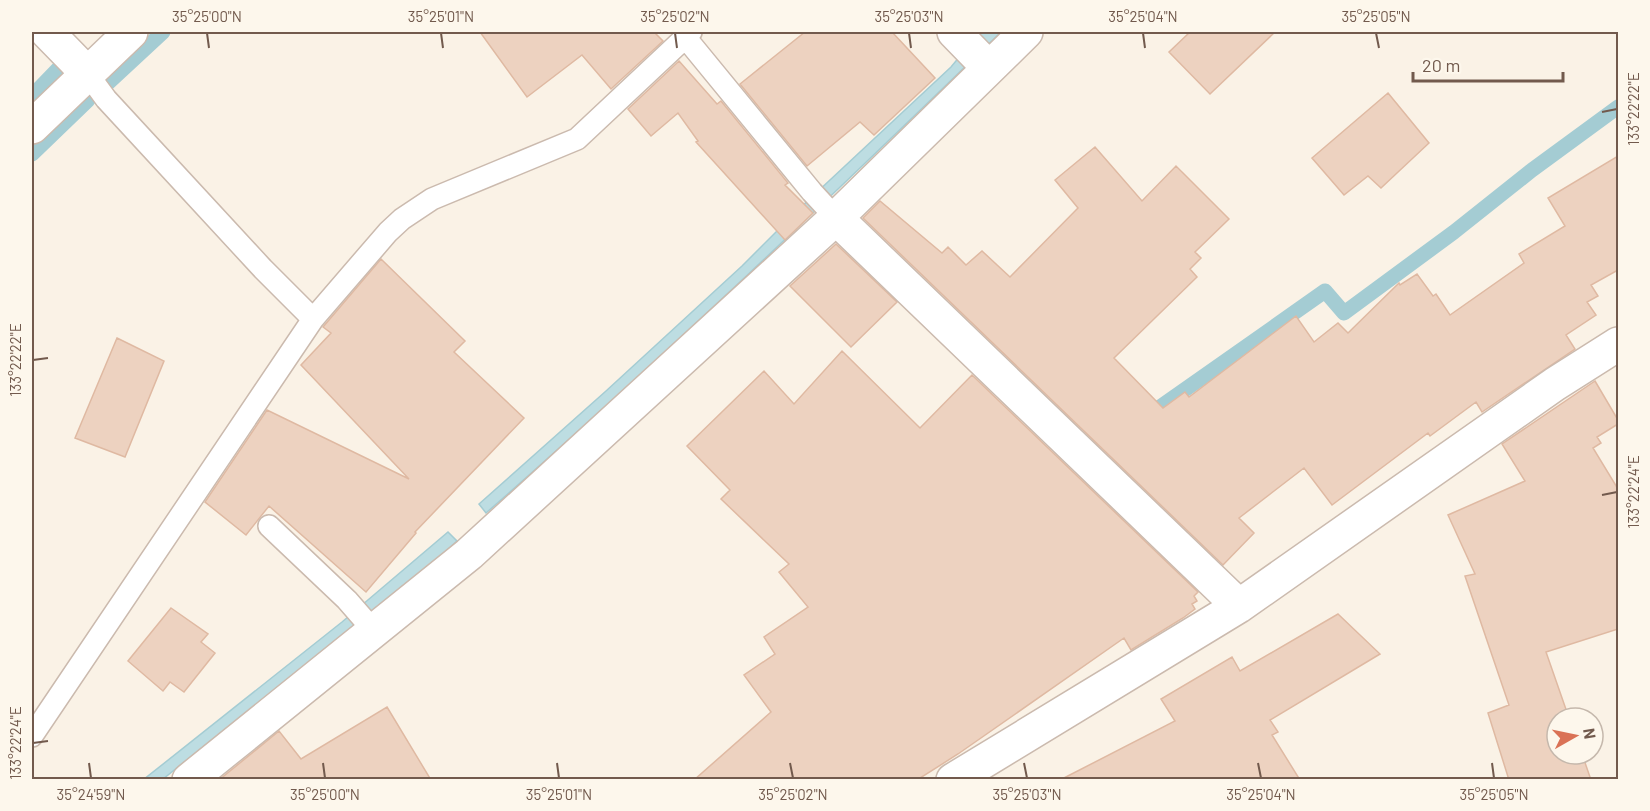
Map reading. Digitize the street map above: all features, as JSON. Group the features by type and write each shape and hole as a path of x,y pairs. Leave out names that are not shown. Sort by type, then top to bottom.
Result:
{"street":[{"path":"47,32 87,74"},
{"path":"32,128 131,32"},
{"path":"189,780 370,626 469,554 836,218 1026,32"},
{"path":"958,36 989,68"},
{"path":"836,218 1239,606"},
{"path":"953,780 988,770 1239,606 1555,384 1618,344"}],"lane":[{"path":"32,736 313,319 388,232 402,219 432,199 577,139 680,36 836,218"},
{"path":"87,74 106,99 263,269 313,319"},
{"path":"269,526 347,600 370,626"}],"water":[{"path":"980,32 1001,32 747,276 486,513 479,504 742,266 800,208 951,67"},
{"path":"448,532 457,541 431,565 163,779 143,780 342,622"}],"building":[{"path":"480,32 654,32 663,41 611,89 582,55 527,97"},
{"path":"805,32 892,32 935,78 874,135 860,122 807,166 740,84"},
{"path":"1190,32 1275,32 1210,94 1169,52"},
{"path":"679,61 717,104 721,101 788,183 785,185 813,213 785,240 696,142 698,141 678,113 651,136 628,109"},
{"path":"1388,93 1429,143 1381,188 1368,176 1344,195 1312,158"},
{"path":"1095,147 1142,201 1176,166 1229,219 1195,252 1201,258 1190,269 1197,277 1114,358 1163,408 1185,392 1189,397 1296,316 1314,342 1338,323 1348,333 1399,283 1400,285 1417,274 1433,296 1436,294 1450,315 1524,263 1519,254 1565,226 1548,198 1618,156 1618,270 1591,285 1598,296 1587,302 1596,315 1566,335 1575,349 1482,412 1476,402 1430,436 1428,433 1332,505 1304,468 1239,518 1254,533 1223,565 863,218 880,201 942,253 948,247 966,265 982,251 1010,277 1078,208 1055,180"},
{"path":"836,244 897,302 851,347 790,286"},
{"path":"381,259 465,341 454,352 524,418 415,532 366,592 269,506 246,535 205,502 267,410 409,479 301,365 331,333 323,327"},
{"path":"117,338 164,361 125,457 75,438"},
{"path":"842,351 920,428 972,375 1198,592 1194,596 1197,601 1192,604 1195,609 1131,650 1124,638 917,780 694,780 771,712 744,675 775,654 764,637 808,607 779,572 789,564 721,499 730,490 687,446 764,371 794,404"},
{"path":"1595,381 1618,420 1618,424 1597,437 1601,443 1593,448 1618,489 1618,629 1546,652 1565,706 1545,706 1545,766 1586,766 1591,780 1509,780 1488,713 1509,705 1465,576 1475,574 1448,515 1525,481 1502,444"},
{"path":"171,608 208,634 201,642 215,653 184,692 170,682 163,691 128,661"},
{"path":"1338,614 1380,654 1270,720 1278,732 1272,735 1300,780 1060,780 1175,721 1161,699 1232,657 1240,671"},
{"path":"387,707 431,780 219,780 279,731 301,759"}],"waterway":[{"path":"108,83 163,32"},
{"path":"32,96 60,67"},
{"path":"32,154 88,100"},
{"path":"1146,417 1325,291 1344,313 1618,107"}]}
